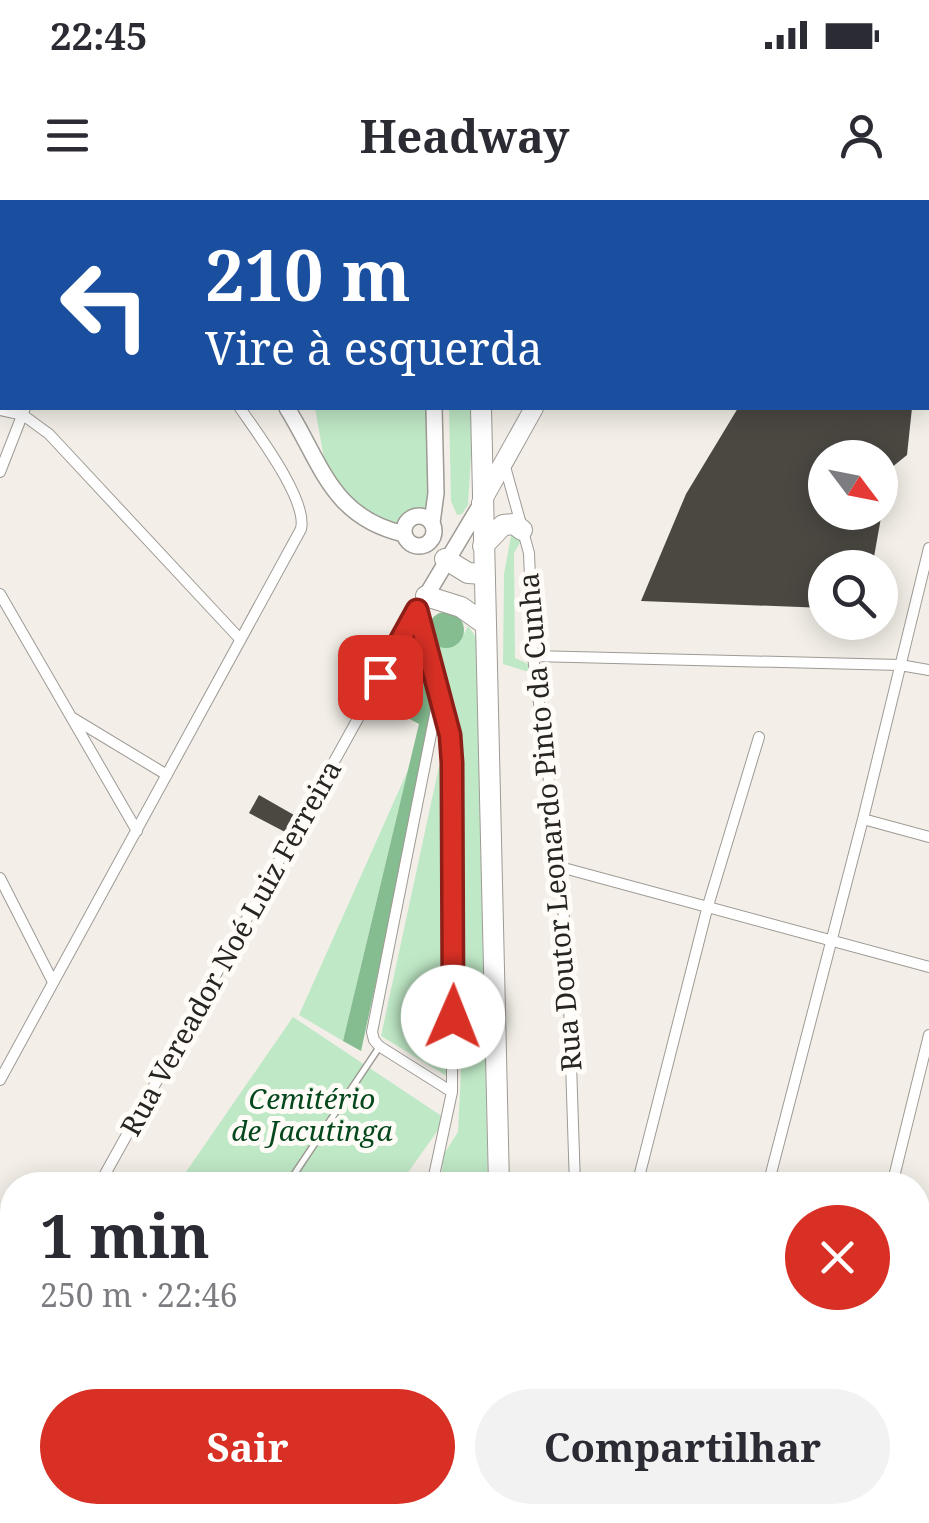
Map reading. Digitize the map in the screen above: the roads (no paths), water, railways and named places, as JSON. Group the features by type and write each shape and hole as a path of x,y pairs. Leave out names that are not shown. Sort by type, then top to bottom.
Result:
{"highway":[{"path":"481,410 499,1172"},
{"path":"483,546 502,525 514,524 522,530"},
{"path":"445,559 468,574 484,574"},
{"path":"422,603 461,607 485,624"}],"main road":[{"path":"481,504 533,410"}],"street":[{"path":"0,410 24,411 75,460 240,639"},
{"path":"0,1080 301,528 304,519 299,508 272,456 241,410"},
{"path":"431,533 436,493 434,410"},
{"path":"0,472 24,411"},
{"path":"293,412 334,494 380,528 404,534 413,545 431,533 464,528"},
{"name":"Rua Doutor Leonardo Pinto da Cunha","path":"504,463 528,553 533,656 560,867 575,1172"},
{"name":"Rua Vereador Noé Luiz Ferreira","path":"106,1172 445,559 481,504"},
{"path":"404,534 408,521 421,516 445,559"},
{"path":"771,1172 864,819 929,548"},
{"path":"0,594 136,830"},
{"path":"422,603 438,698 450,735 452,777 452,1092 433,1172"},
{"path":"533,656 900,664 929,670"},
{"path":"438,698 372,1032 380,1046 452,1092"},
{"path":"71,716 167,774"},
{"path":"640,1172 708,908 759,737"},
{"path":"864,819 929,837"},
{"path":"560,867 929,967"},
{"path":"0,878 53,982"},
{"path":"895,1172 929,1035"}],"lane":[{"path":"297,1172 380,1046"}],"park label":[{"name":"Cemitério de Jacutinga","path":"312,1115"}]}
